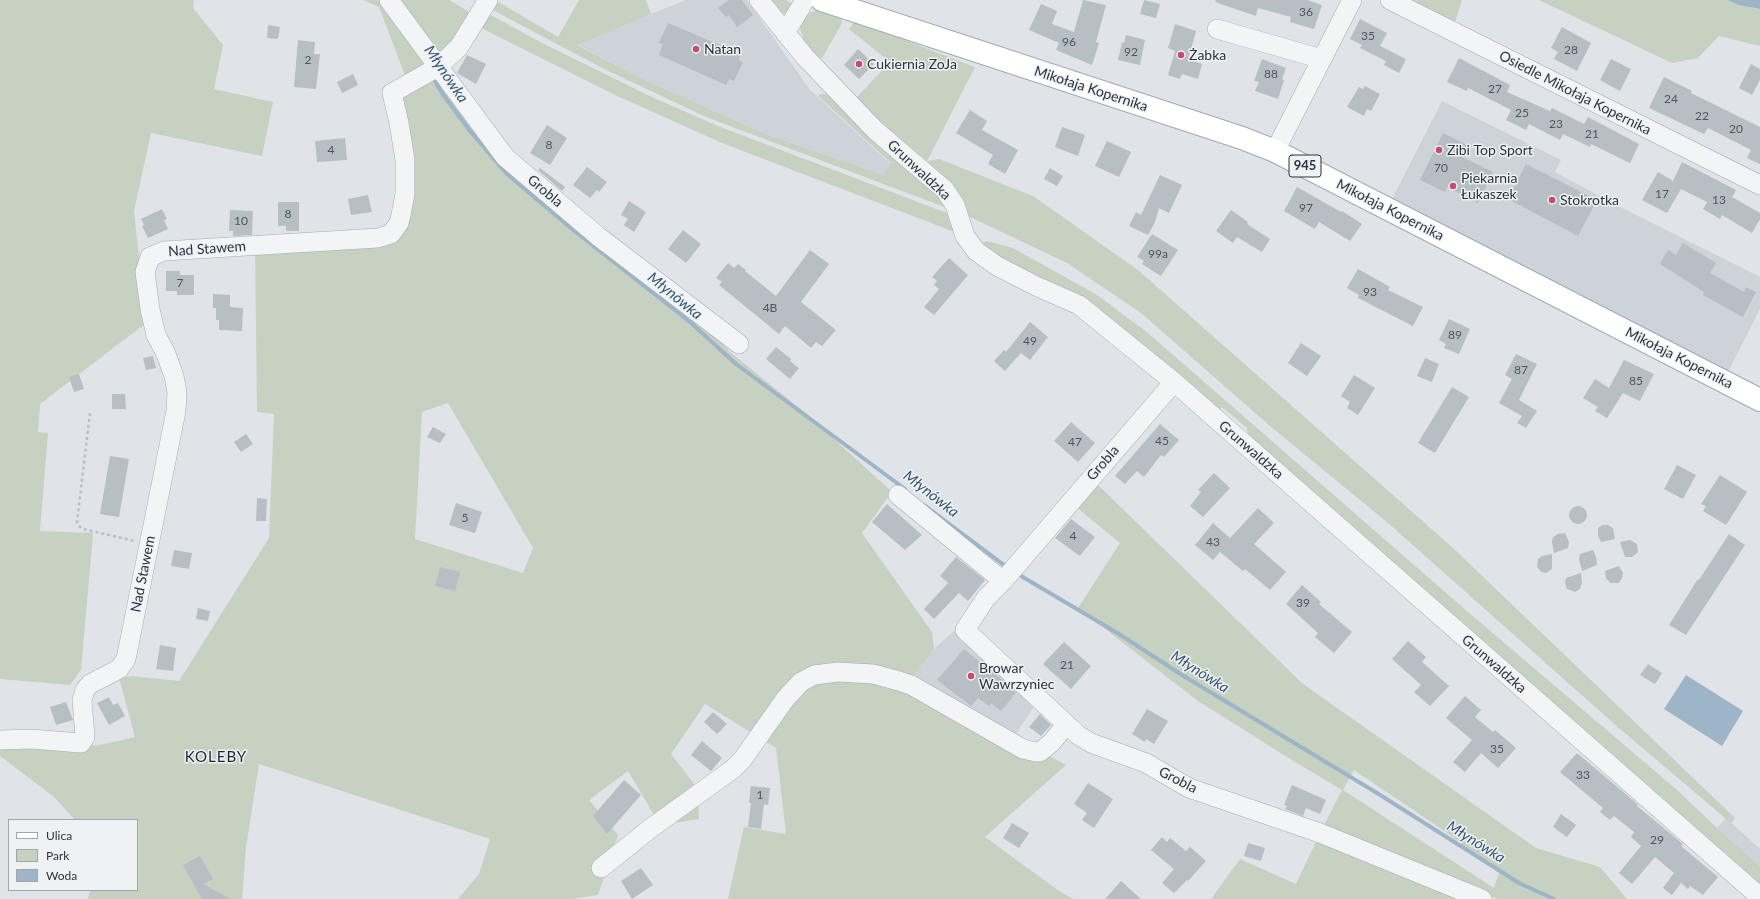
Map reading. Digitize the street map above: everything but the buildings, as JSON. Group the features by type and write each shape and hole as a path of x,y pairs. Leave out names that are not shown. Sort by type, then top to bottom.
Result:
{"main road":[{"name":"Mikołaja Kopernika","path":"822,0 1242,138 1275,151 1760,400"}],"street":[{"name":"Grobla","path":"389,0 505,157 598,236 739,344"},
{"name":"Nad Stawem","path":"0,740 31,739 81,743 85,737 82,700 85,690 90,684 119,669 126,659 176,411 177,392 174,376 166,354 154,329 145,272 150,257 164,251 378,238 391,234 399,223 402,215 405,160 392,93 438,67 459,47 488,0"},
{"name":"Grunwaldzka","path":"759,0 805,57 875,130 945,190 956,206 965,236 976,251 997,266 1036,286 1079,305 1174,382 1760,897"},
{"path":"785,33 805,0"},
{"path":"1275,151 1352,0"},
{"name":"Osiedle Mikołaja Kopernika","path":"1390,0 1760,185"},
{"path":"1217,29 1322,59"},
{"name":"Grobla","path":"1174,382 1003,581 986,598 965,630 1078,736 1091,743 1146,763 1189,788 1320,833 1482,899"},
{"path":"898,495 1003,581"},
{"path":"601,868 655,825 733,769 742,760 786,698 801,682 814,675 845,672 873,674 912,685 1023,749 1036,752 1040,752 1051,743 1066,725"}],"path":[{"path":"90,413 76,516 79,526 83,529 149,544"}],"shaded area":[{"path":"686,0 747,0 810,90 891,164 884,175 763,133 643,79 576,44"},
{"path":"1442,101 1561,160 1555,172 1620,207 1760,277 1760,309 1727,374 1390,203"},
{"path":"958,627 1037,702 1014,737 910,681 934,649"},
{"path":"1726,818 1760,849 1760,866 1717,828"}],"green space":[{"path":"0,0 194,0 193,8 223,45 214,89 273,102 262,156 151,133 134,211 146,323 40,404 38,432 48,433 40,531 93,533 81,670 70,685 0,679"},
{"path":"363,0 387,0 426,56 425,67 406,78 379,7"},
{"path":"392,0 449,0 468,11 471,16 443,53 432,53"},
{"path":"495,0 558,37 579,0 646,0 651,14 577,45 643,79 763,133 884,175 891,163 818,96 821,94 826,94 936,188 947,208 706,117 602,68 489,8"},
{"path":"772,0 786,0 791,3 788,13 782,13"},
{"path":"1409,0 1462,0 1455,22"},
{"path":"1539,0 1727,0 1738,5 1760,9 1760,46 1719,36 1698,58 1672,63"},
{"path":"816,10 841,19 842,23 822,58 817,57 806,48 800,28 802,21 808,14"},
{"path":"489,14 542,43 654,98 718,126 960,218 965,236 722,143 615,95 481,28"},
{"path":"855,21 975,67 927,161 892,133 856,98 890,62 849,29"},
{"path":"435,72 501,156 710,330 730,352 808,415 892,492 862,533 932,632 934,649 910,681 1066,765 985,837 1062,893 1074,899 728,899 744,827 786,834 776,748 705,704 671,754 698,789 699,819 660,825 628,771 589,800 618,835 598,895 572,899 458,899 479,874 490,839 259,764 246,848 242,899 88,899 90,891 138,891 138,819 74,819 54,797 0,756 0,740 81,743 95,746 135,737 119,678 132,676 179,681 269,538 274,414 257,412 255,246 391,234 401,215 400,95","holes":["448,403 533,548 523,573 415,539 422,412"]},
{"path":"939,159 1033,196 1138,270 1453,548 1735,818 1731,823 1620,729 1388,523 1270,426 1141,313 1067,263 968,216 966,207 961,198 927,161"},
{"path":"987,241 1013,248 1097,295 1148,333 1468,612 1676,789 1760,866 1760,888 1248,435 1247,428 1222,407 1216,413 981,244"},
{"path":"1098,485 1303,684 1536,848 1600,867 1627,899 1498,899 1321,831 1342,790 1198,701 1078,608 1120,543 1070,502","holes":["1354,770 1443,830 1499,873 1494,888 1343,790"]},
{"path":"1320,833 1464,899 1211,899 1240,859 1296,884"}],"water":[{"path":"1727,0 1760,0 1760,9 1738,5"},
{"path":"1686,675 1743,711 1722,746 1664,709"}],"waterway":[{"name":"Młynówka","path":"432,76 442,93 470,131 507,174 572,229 690,322 736,364 905,489"},
{"name":"Młynówka","path":"924,505 1008,568"},
{"name":"Młynówka","path":"1016,573 1119,634 1182,675 1377,793 1519,883 1554,899"}],"place":[{"name":"Natan","path":"696,49"},
{"name":"Żabka","path":"1181,55"},
{"name":"Cukiernia ZoJa","path":"859,64"},
{"name":"Zibi Top Sport","path":"1439,150"},
{"name":"Piekarnia Łukaszek","path":"1453,186"},
{"name":"Stokrotka","path":"1552,200"},
{"name":"Browar Wawrzyniec","path":"971,676"}],"district":[{"name":"KOLEBY","path":"216,757"}]}
